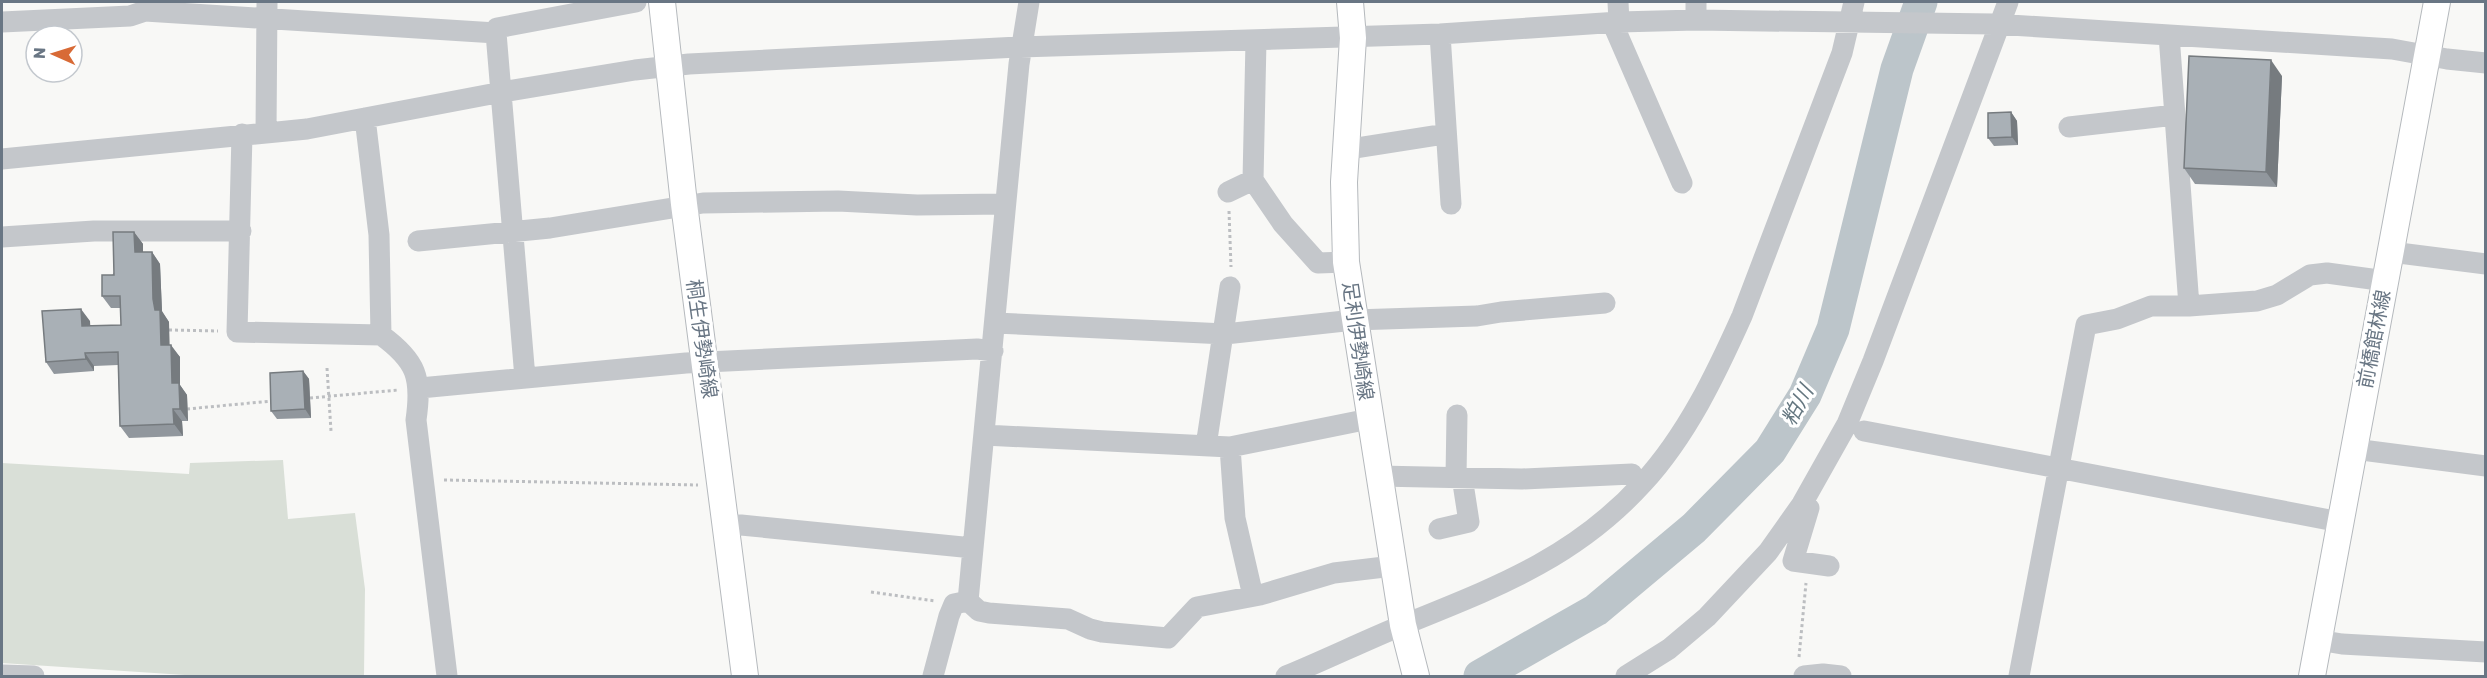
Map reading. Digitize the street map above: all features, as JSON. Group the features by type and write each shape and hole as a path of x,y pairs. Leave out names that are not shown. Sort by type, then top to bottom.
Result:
{"main road":[{"name":"桐生伊勢崎線","path":"662,2 684,204 745,676"},
{"name":"足利伊勢崎線","path":"1350,2 1353,38 1344,206 1346,262 1403,628 1416,676"},
{"name":"前橋館林線","path":"2312,676 2437,2"}],"street":[{"path":"525,378 511,232 497,28 636,2"},
{"path":"933,676 949,616 964,598 973,548 1020,47 1029,2"},
{"path":"1626,676 1669,649 1707,617 1767,552 1802,504 1847,424 1874,361 1997,25 2008,2"},
{"path":"2,22 130,16 144,11 267,11 496,33"},
{"path":"266,133 267,11"},
{"path":"2,159 307,129 502,92 669,66 1020,47 1440,34 1616,15 1696,11 1854,13 1997,25 2392,49 2486,63"},
{"path":"1286,676 1403,628 1528,572 1572,545 1643,484 1668,453 1723,357 1777,229 1842,53 1854,13"},
{"path":"1616,15 1682,183"},
{"path":"1440,34 1451,204"},
{"path":"2169,35 2189,306"},
{"path":"1256,40 1253,180 1283,224 1318,262 1346,262"},
{"path":"2069,127 2175,116"},
{"path":"365,118 378,235 381,335"},
{"path":"242,134 237,332 381,335 399,348 415,372 420,388 417,420 447,676"},
{"path":"1347,147 1356,148 1445,134"},
{"path":"1228,192 1253,180"},
{"path":"418,241 550,228 684,204 838,201 917,205 1005,204"},
{"path":"2,237 94,231 241,231"},
{"path":"2391,252 2486,264"},
{"path":"2019,676 2086,325 2116,319 2151,306 2258,302 2277,295 2310,275 2327,273 2385,281"},
{"path":"1206,446 1225,334 1230,287"},
{"path":"995,323 1225,334 1354,321 1477,316 1605,303"},
{"path":"420,388 706,363 977,349 993,351"},
{"path":"1439,529 1469,522 1459,477 1457,415"},
{"path":"984,435 1230,447 1369,419"},
{"path":"1864,431 2058,470 2340,522"},
{"path":"1230,447 1235,518 1253,596"},
{"path":"2354,449 2486,465"},
{"path":"1378,476 1522,479 1632,474"},
{"path":"1802,504 1809,508 1794,561 1829,566"},
{"path":"726,526 741,525 973,548"},
{"path":"964,598 979,611 989,614 1068,619 1089,629 1102,632 1168,638 1197,607 1253,596 1334,573 1393,566"},
{"path":"2318,640 2342,644 2486,652"},
{"path":"2,675 34,676"}],"path":[{"path":"1228,192 1232,273 1230,287"},
{"path":"169,330 237,332"},
{"path":"327,368 331,430"},
{"path":"310,398 420,388"},
{"path":"188,408 277,401"},
{"path":"424,481 703,485"},
{"path":"1808,563 1818,674"},
{"path":"871,592 964,598"}],"shaded area":[{"path":"283,460 288,519 355,513 365,589 364,676 200,676 2,663 2,463 189,474 190,463"}],"building":[{"path":"2189,56 2271,60 2266,172 2184,168"},
{"path":"2011,112 2012,137 1988,138 1988,113"},
{"path":"113,232 134,232 135,252 152,252 153,299 155,310 160,310 161,345 171,345 172,383 179,383 180,409 173,409 174,424 120,426 118,352 85,353 86,359 46,362 42,311 81,309 82,326 121,325 120,296 102,296 102,275 114,275"},
{"path":"303,371 305,409 271,411 270,373"}],"waterway":[{"name":"粕川","path":"1480,676 1596,610 1694,528 1770,451 1805,395 1833,329 1897,69 1921,2"}]}
